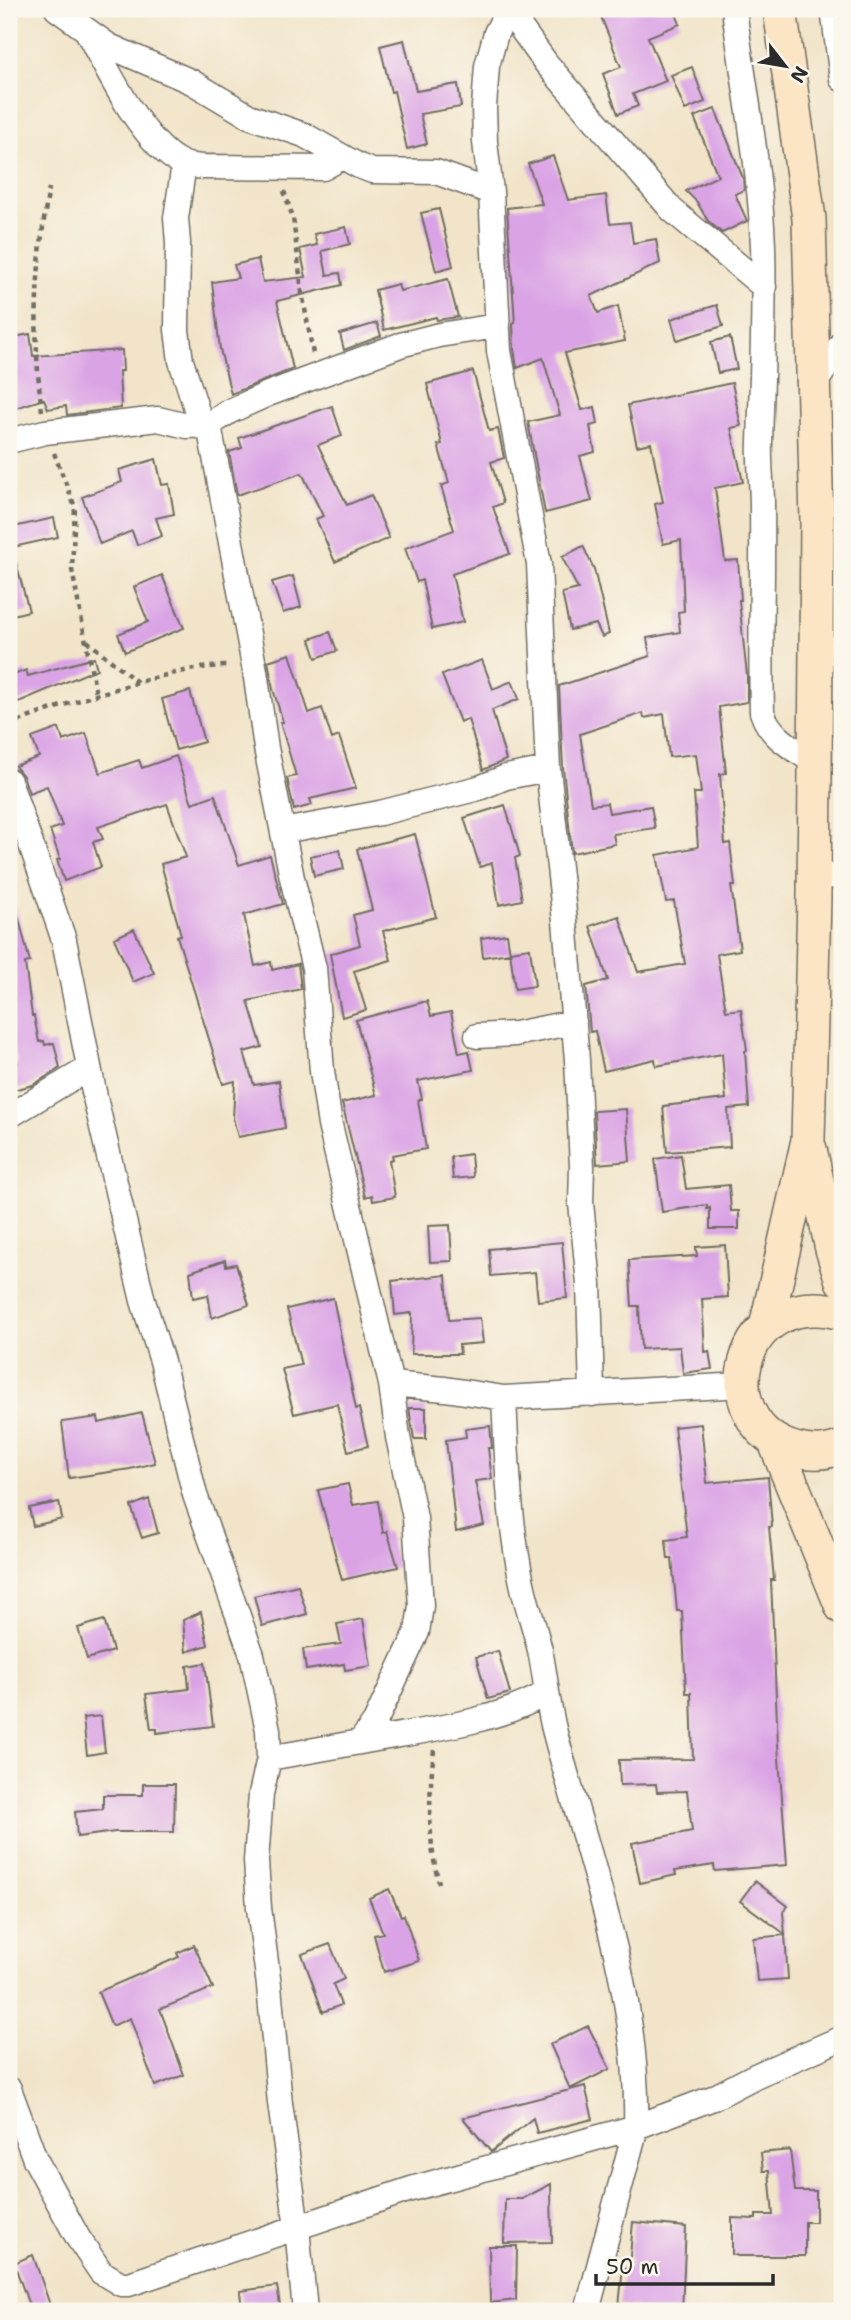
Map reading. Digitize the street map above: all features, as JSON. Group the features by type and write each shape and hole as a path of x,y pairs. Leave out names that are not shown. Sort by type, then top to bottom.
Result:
{"main road":[{"path":"766,1327 808,1140 828,876 814,762 817,522 809,219 780,9"},
{"path":"808,1140 832,1249 842,1281"},
{"path":"842,1313 826,1309 803,1309 779,1317 766,1327 748,1354 743,1385 752,1416 761,1429 774,1440 803,1452 820,1452 842,1447"},
{"path":"774,1440 842,1607"}],"street":[{"path":"57,9 108,46 192,82 249,116 304,135 341,158 372,171 436,172 491,192"},
{"path":"592,1394 589,1284 581,1203 582,1167 574,1022 548,769 540,564 504,381 497,326 491,192 485,130 487,66 496,33 508,9 546,63 672,210 764,287"},
{"path":"734,9 752,127 763,243 763,393 759,445 762,505 762,712 766,724 777,736 814,762"},
{"path":"833,9 842,79"},
{"path":"88,33 132,114 165,150 184,164 203,167 323,168 341,158"},
{"path":"184,164 176,218 177,330 181,361 206,426 255,671 266,748 314,968 322,1071 330,1125 391,1384 398,1437 415,1518 421,1606 417,1632 375,1722 360,1742"},
{"path":"9,442 45,432 158,419 187,426 206,426 251,401 400,345 439,335 497,326"},
{"path":"814,385 842,343"},
{"path":"283,831 380,813 479,788 506,777 548,769"},
{"path":"9,782 64,940 89,1068 143,1301 165,1372 195,1495 252,1655 268,1730 268,1758 261,1794 256,1861 258,1908 305,2311"},
{"path":"477,1036 515,1034 574,1022"},
{"path":"9,1116 89,1068"},
{"path":"391,1384 504,1398 743,1385"},
{"path":"504,1398 511,1504 522,1584 541,1656 555,1734 615,1946 631,2037 637,2096 636,2127 587,2311"},
{"path":"268,1758 436,1728 516,1708 547,1693"},
{"path":"11,2100 35,2159 78,2238 101,2272 121,2284 129,2284 172,2272 411,2189 636,2127 713,2098 755,2076 842,2038"}],"path":[{"path":"280,167 293,218 312,351 320,374"},
{"path":"49,188 36,313 38,381 45,432 75,507 72,570 96,694"},
{"path":"87,641 138,683"},
{"path":"9,725 96,694 207,667 231,666 255,671"},
{"path":"436,1728 429,1810 434,1862 439,1883"}],"building":[{"path":"598,9 674,9 680,24 648,37 666,81 633,94 638,106 618,114 603,74 621,67"},
{"path":"404,40 416,91 458,84 461,107 420,114 427,144 407,149 394,91 391,92 380,46"},
{"path":"692,67 705,102 685,110 671,75"},
{"path":"715,109 743,178 744,190 735,194 747,221 722,233 708,221 697,202 686,191 718,176 694,117"},
{"path":"553,156 568,200 606,195 610,224 630,222 633,243 656,239 660,263 591,296 598,313 618,306 625,341 565,353 582,410 595,407 598,424 590,426 595,452 580,456 592,501 545,513 528,422 560,415 543,358 517,368 507,208 542,204 528,164"},
{"path":"439,209 453,266 436,271 421,213"},
{"path":"346,227 350,244 322,251 327,275 340,273 342,285 277,301 293,369 231,394 220,349 212,282 238,278 234,265 258,259 263,282 306,277 300,249 317,245 314,234"},
{"path":"448,279 458,317 437,320 436,317 384,330 375,290 398,284 400,291"},
{"path":"717,305 723,326 677,340 671,319"},
{"path":"377,323 381,336 344,350 340,334"},
{"path":"30,334 33,356 122,350 123,371 119,371 121,408 67,415 66,406 48,409 44,399 9,410 9,338"},
{"path":"730,337 737,369 718,373 711,342"},
{"path":"473,371 489,431 498,429 504,458 491,462 503,503 493,507 510,554 452,574 463,622 432,629 422,580 417,582 405,548 454,530 441,486 449,483 438,445 442,444 427,384"},
{"path":"732,383 741,426 731,428 743,482 715,488 725,561 738,560 747,702 719,707 726,773 720,774 725,844 730,843 735,886 731,886 740,950 717,954 726,1011 741,1009 747,1050 749,1107 728,1109 730,1147 667,1152 663,1106 726,1099 722,1054 656,1066 655,1059 604,1071 595,1031 590,1032 586,986 608,980 590,926 619,916 638,972 685,964 674,901 666,902 657,855 698,847 694,793 701,793 696,754 669,757 664,714 644,718 643,713 580,734 591,805 607,803 609,813 651,806 655,828 613,834 615,844 572,853 563,768 559,686 650,656 647,638 680,632 678,612 684,611 681,540 663,544 655,504 663,502 651,443 637,446 628,405"},
{"path":"332,406 342,436 318,445 347,505 371,495 389,538 335,562 316,519 323,516 302,473 237,495 229,452 242,448 239,438"},
{"path":"156,459 162,485 169,484 174,514 156,518 162,536 137,545 132,531 100,544 82,497 122,482 119,470"},
{"path":"54,518 58,537 9,548 9,528"},
{"path":"583,546 594,569 609,634 602,637 596,624 570,630 562,593 578,589 562,557"},
{"path":"9,559 15,559 29,611 9,616"},
{"path":"162,575 184,628 125,652 118,634 148,622 134,587"},
{"path":"293,576 301,607 283,613 272,582"},
{"path":"330,632 337,651 316,658 310,639"},
{"path":"290,654 309,713 322,708 332,739 339,736 356,788 310,799 312,805 294,810 287,778 296,776 280,722 283,722 268,661"},
{"path":"94,658 97,669 9,706 9,677 26,670 28,676"},
{"path":"482,660 493,689 512,681 519,699 492,710 506,760 483,770 468,719 460,722 442,675"},
{"path":"190,691 204,742 176,750 162,699"},
{"path":"59,728 63,741 86,733 100,773 139,760 142,768 176,756 192,803 215,795 239,865 270,855 283,904 244,915 255,966 271,962 272,970 298,964 301,989 248,1001 262,1047 244,1052 254,1085 279,1081 285,1128 238,1137 233,1118 235,1081 223,1084 177,936 181,935 161,864 186,857 167,804 98,827 103,839 93,842 101,867 64,881 50,830 62,826 47,786 29,793 23,776 15,766 39,757 32,738"},
{"path":"505,805 520,856 515,858 522,900 499,905 492,863 480,867 464,818"},
{"path":"415,834 436,917 383,931 391,960 354,971 366,1010 342,1017 330,954 360,945 353,915 372,910 357,849"},
{"path":"340,850 344,869 314,876 310,856"},
{"path":"15,904 30,962 25,963 32,1016 39,1042 44,1041 45,1045 54,1043 60,1068 33,1085 9,1091 9,1064 17,1063 9,1034 9,905"},
{"path":"134,929 154,973 133,982 114,938"},
{"path":"507,934 510,953 483,957 481,938"},
{"path":"530,948 535,986 515,989 510,951"},
{"path":"427,1001 431,1016 451,1012 459,1053 469,1051 473,1070 418,1081 422,1099 418,1100 426,1149 392,1155 393,1159 389,1160 395,1197 373,1201 372,1195 365,1197 342,1103 376,1095 356,1020"},
{"path":"626,1109 630,1161 597,1164 594,1111"},
{"path":"471,1154 473,1177 453,1179 451,1157"},
{"path":"681,1155 686,1189 729,1185 731,1211 739,1211 739,1229 710,1229 710,1208 707,1209 707,1205 662,1212 655,1159"},
{"path":"450,1225 452,1261 430,1262 428,1226"},
{"path":"562,1242 567,1298 538,1301 535,1272 491,1276 489,1249"},
{"path":"725,1245 728,1297 702,1299 705,1352 709,1351 712,1369 683,1373 680,1347 641,1349 639,1306 632,1306 629,1260 697,1256 696,1247"},
{"path":"225,1260 226,1266 236,1264 249,1305 212,1318 208,1295 193,1298 190,1272"},
{"path":"446,1275 449,1320 480,1318 483,1343 459,1345 460,1354 411,1354 412,1313 395,1315 392,1281"},
{"path":"333,1298 356,1409 359,1408 368,1446 348,1451 337,1404 294,1414 282,1369 301,1365 287,1309"},
{"path":"409,1408 426,1408 426,1439 414,1439"},
{"path":"142,1413 155,1463 69,1478 62,1422 98,1417 99,1423"},
{"path":"701,1424 707,1483 768,1477 774,1580 771,1580 778,1745 787,1865 715,1871 714,1865 675,1871 676,1875 640,1883 632,1843 692,1831 687,1791 657,1792 656,1784 620,1785 619,1760 693,1759 691,1693 686,1693 682,1611 677,1611 672,1559 668,1559 666,1540 687,1537 674,1427"},
{"path":"490,1426 492,1448 488,1448 492,1479 475,1481 484,1525 456,1532 446,1440 466,1437 465,1429"},
{"path":"348,1484 353,1505 378,1501 383,1533 387,1531 398,1567 342,1580 318,1490"},
{"path":"149,1499 158,1533 142,1538 131,1506"},
{"path":"59,1502 62,1519 33,1526 29,1508"},
{"path":"298,1585 307,1614 262,1626 254,1596"},
{"path":"201,1612 208,1645 186,1652 183,1620"},
{"path":"363,1619 371,1666 345,1670 344,1664 306,1670 303,1649 341,1644 337,1624"},
{"path":"104,1620 113,1651 87,1659 78,1628"},
{"path":"498,1651 510,1693 488,1699 476,1657"},
{"path":"205,1663 213,1726 157,1733 157,1729 151,1729 146,1694 189,1689 187,1666"},
{"path":"101,1716 105,1752 87,1755 83,1718"},
{"path":"143,1784 175,1784 174,1832 115,1832 77,1837 75,1812 103,1809 103,1795 143,1795"},
{"path":"755,1881 788,1906 783,1912 785,1934 740,1901"},
{"path":"389,1889 401,1916 404,1915 419,1961 384,1972 374,1935 383,1933 369,1898"},
{"path":"785,1935 788,1979 757,1981 753,1938"},
{"path":"330,1944 344,1979 333,1984 341,2005 323,2012 302,1954"},
{"path":"194,1945 213,1988 160,2009 184,2075 155,2086 130,2018 112,2026 98,1992 179,1957 177,1953"},
{"path":"588,2026 610,2069 570,2089 550,2044"},
{"path":"585,2086 593,2119 537,2133 533,2118 491,2152 463,2118"},
{"path":"790,2150 795,2191 816,2191 816,2222 805,2222 805,2256 732,2254 732,2218 756,2219 756,2215 773,2215 769,2171 763,2171 761,2153"},
{"path":"551,2184 552,2242 504,2243 505,2199 522,2199"},
{"path":"633,2222 686,2227 682,2311 650,2311 619,2306 623,2268 629,2268"},
{"path":"489,2246 517,2246 516,2300 490,2303"},
{"path":"33,2255 52,2311 31,2311 14,2263"},
{"path":"277,2286 281,2311 242,2311 240,2291"}]}
